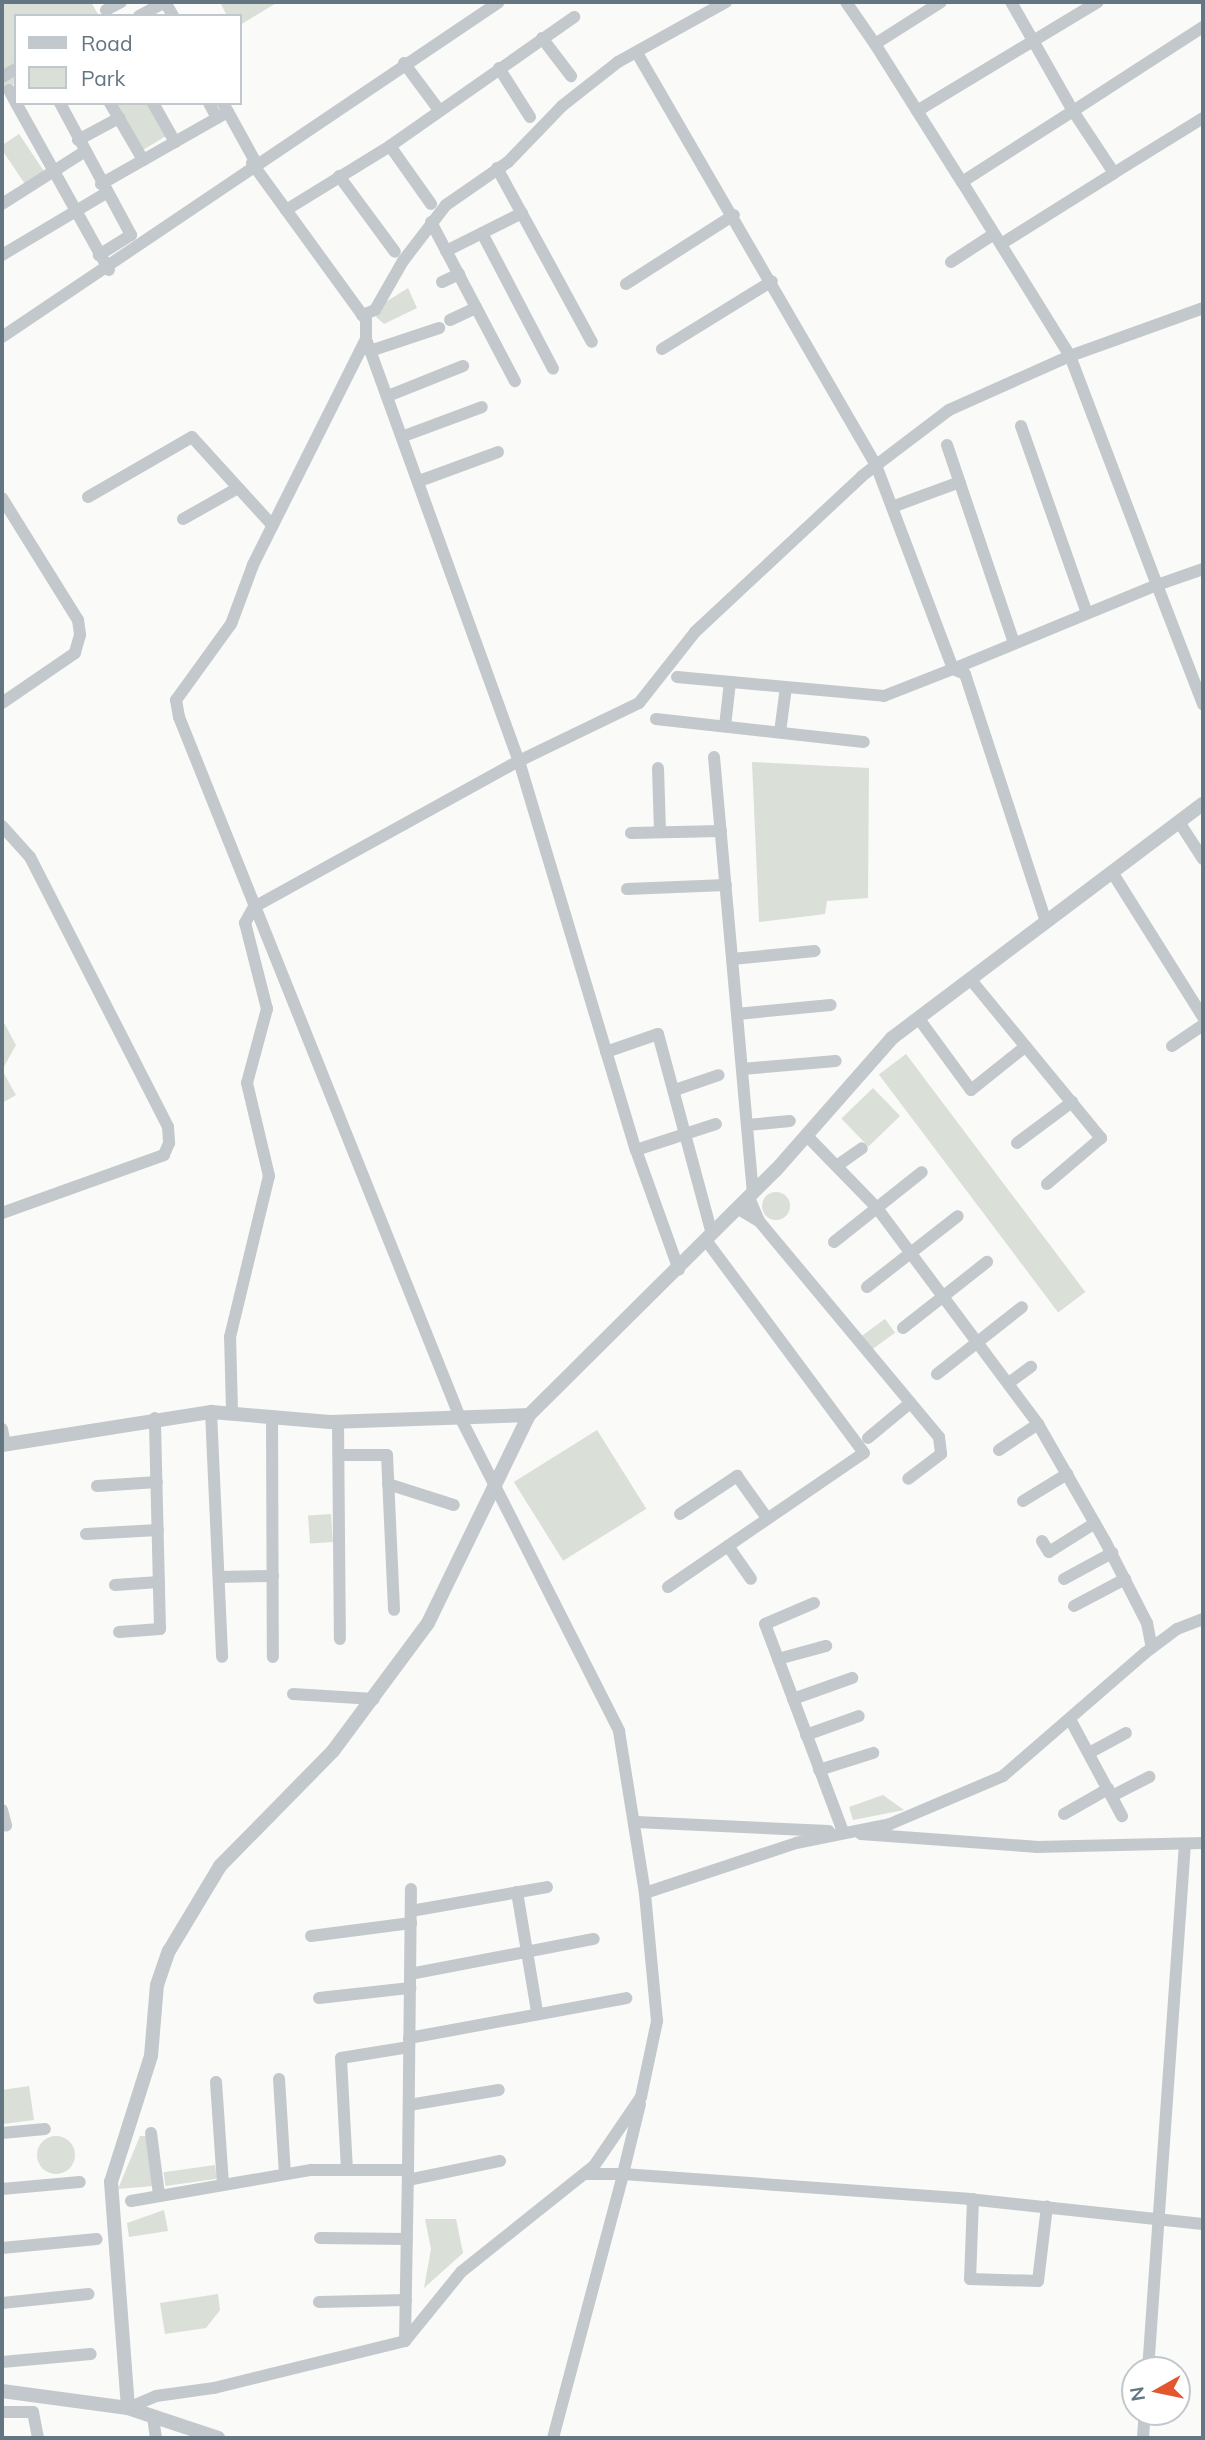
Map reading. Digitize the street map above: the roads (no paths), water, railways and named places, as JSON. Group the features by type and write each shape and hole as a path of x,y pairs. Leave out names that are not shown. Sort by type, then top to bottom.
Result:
{"street":[{"path":"106,10 121,2"},
{"path":"143,14 165,2"},
{"path":"2,337 109,270 254,162 499,2"},
{"path":"362,315 375,310 431,222 497,168 562,106 637,52 726,2"},
{"path":"846,2 918,111 1070,356 1203,704"},
{"path":"875,44 941,2"},
{"path":"1011,2 1073,111 1114,173"},
{"path":"918,111 1035,44 1098,2"},
{"path":"286,209 390,146 574,18"},
{"path":"962,181 1203,27"},
{"path":"542,38 571,76"},
{"path":"637,52 734,215 876,465 953,669 965,674 972,690 1046,922"},
{"path":"404,63 439,110"},
{"path":"499,68 530,117"},
{"path":"9,90 14,99"},
{"path":"17,105 52,174 109,270"},
{"path":"61,105 103,189 131,235 99,255"},
{"path":"111,105 143,160"},
{"path":"154,105 175,142"},
{"path":"2,255 74,211 143,160 222,111 286,209 362,315 368,345 422,480 519,761 636,1150 679,1270"},
{"path":"2,204 52,174 81,146 119,118"},
{"path":"951,262 998,239 1114,173 1203,118"},
{"path":"390,146 431,204"},
{"path":"497,168 592,342"},
{"path":"340,176 394,252"},
{"path":"446,251 522,213"},
{"path":"626,284 734,215"},
{"path":"431,222 515,381"},
{"path":"481,233 553,369"},
{"path":"442,282 458,274"},
{"path":"662,349 772,281"},
{"path":"476,308 445,324 368,345 272,525 231,625 176,700 254,907 459,1415 496,1479 620,1731 636,1822 657,2021 623,2174 554,2438"},
{"path":"232,1411 230,1337 269,1176 247,1083 267,1009 245,923 254,907 519,761 639,703 695,632 876,465 949,410 1070,356 1203,308"},
{"path":"388,396 463,366"},
{"path":"404,436 482,407"},
{"path":"1021,426 1086,611"},
{"path":"89,497 192,437 272,525"},
{"path":"947,445 1013,640"},
{"path":"422,480 498,452"},
{"path":"892,508 960,482"},
{"path":"183,519 238,488"},
{"path":"2,498 78,620 80,635 75,653 2,703"},
{"path":"677,677 884,696 953,669 1013,640 1203,569"},
{"path":"725,726 730,682"},
{"path":"780,732 786,687"},
{"path":"656,719 864,742"},
{"path":"714,757 751,1195 759,1221"},
{"path":"658,768 660,832"},
{"path":"128,2408 128,2342 111,2182 151,2056 157,1985 169,1951 220,1866 333,1751 428,1623 529,1415 679,1270 807,1136 892,1038 1203,804"},
{"path":"1179,822 1203,859"},
{"path":"2,826 30,857 168,1127 169,1143 164,1155 2,1213"},
{"path":"631,833 721,831"},
{"path":"1111,872 1203,1017"},
{"path":"627,889 726,885"},
{"path":"732,959 815,951"},
{"path":"971,980 1101,1138 1047,1184"},
{"path":"737,1014 831,1006"},
{"path":"919,1019 971,1090 1026,1046"},
{"path":"1172,1046 1203,1024"},
{"path":"606,1052 658,1034 688,1132 709,1237 864,1453 668,1587"},
{"path":"742,1069 836,1061"},
{"path":"675,1090 719,1075"},
{"path":"1017,1143 1072,1101"},
{"path":"747,1125 790,1121"},
{"path":"636,1150 716,1124"},
{"path":"807,1136 877,1208 1010,1382 1038,1424 1112,1553 1152,1648"},
{"path":"838,1165 862,1148"},
{"path":"834,1242 922,1172"},
{"path":"737,1208 759,1221 910,1403 942,1446 941,1454 908,1479"},
{"path":"867,1287 958,1216"},
{"path":"903,1328 986,1262"},
{"path":"937,1374 1022,1307"},
{"path":"1010,1382 1031,1367"},
{"path":"868,1438 910,1403"},
{"path":"2,1429 3,1444 155,1418 211,1412 232,1411 338,1422 459,1415 529,1415"},
{"path":"211,1412 222,1657"},
{"path":"272,1416 274,1657"},
{"path":"120,1632 160,1629 155,1418"},
{"path":"338,1422 340,1639"},
{"path":"999,1450 1038,1424"},
{"path":"339,1455 387,1455 394,1610"},
{"path":"1023,1501 1067,1474"},
{"path":"680,1514 737,1476 767,1518"},
{"path":"97,1486 157,1482"},
{"path":"388,1484 454,1505"},
{"path":"1042,1541 1049,1552 1095,1523"},
{"path":"86,1534 158,1530"},
{"path":"728,1546 751,1579"},
{"path":"1064,1579 1112,1553"},
{"path":"219,1577 273,1576"},
{"path":"1073,1606 1125,1579"},
{"path":"115,1585 159,1582"},
{"path":"814,1603 766,1618 778,1660 843,1832"},
{"path":"645,1893 843,1832 936,1808 1003,1776 1071,1721 1152,1648 1203,1619"},
{"path":"778,1660 827,1646"},
{"path":"793,1699 852,1678"},
{"path":"293,1694 374,1699"},
{"path":"806,1735 859,1716"},
{"path":"1071,1721 1122,1816"},
{"path":"1089,1753 1126,1733"},
{"path":"820,1770 873,1753"},
{"path":"1064,1814 1149,1777"},
{"path":"2,1810 6,1825"},
{"path":"636,1822 843,1832 1036,1847 1203,1843"},
{"path":"1150,2356 1185,1844"},
{"path":"311,1936 547,1887"},
{"path":"405,2341 411,1889"},
{"path":"517,1892 537,2012"},
{"path":"410,1974 594,1939"},
{"path":"319,1998 410,1988"},
{"path":"347,2170 341,2058 537,2012 626,1998"},
{"path":"279,2079 285,2174"},
{"path":"216,2082 223,2184"},
{"path":"409,2105 499,2090"},
{"path":"128,2408 156,2396 214,2388 405,2341 461,2272 585,2174 641,2097"},
{"path":"2,2133 45,2129"},
{"path":"151,2133 159,2195"},
{"path":"131,2200 285,2174 347,2170 408,2175 500,2161"},
{"path":"585,2174 623,2174 973,2199 1203,2224"},
{"path":"2,2189 80,2182"},
{"path":"973,2199 970,2279 1038,2281 1047,2207"},
{"path":"320,2238 407,2239"},
{"path":"2,2248 97,2239"},
{"path":"2,2303 89,2294"},
{"path":"319,2302 406,2300"},
{"path":"2,2362 91,2354"},
{"path":"2,2391 128,2408 218,2438"},
{"path":"2,2412 33,2412 38,2438"},
{"path":"153,2417 156,2438"}]}
